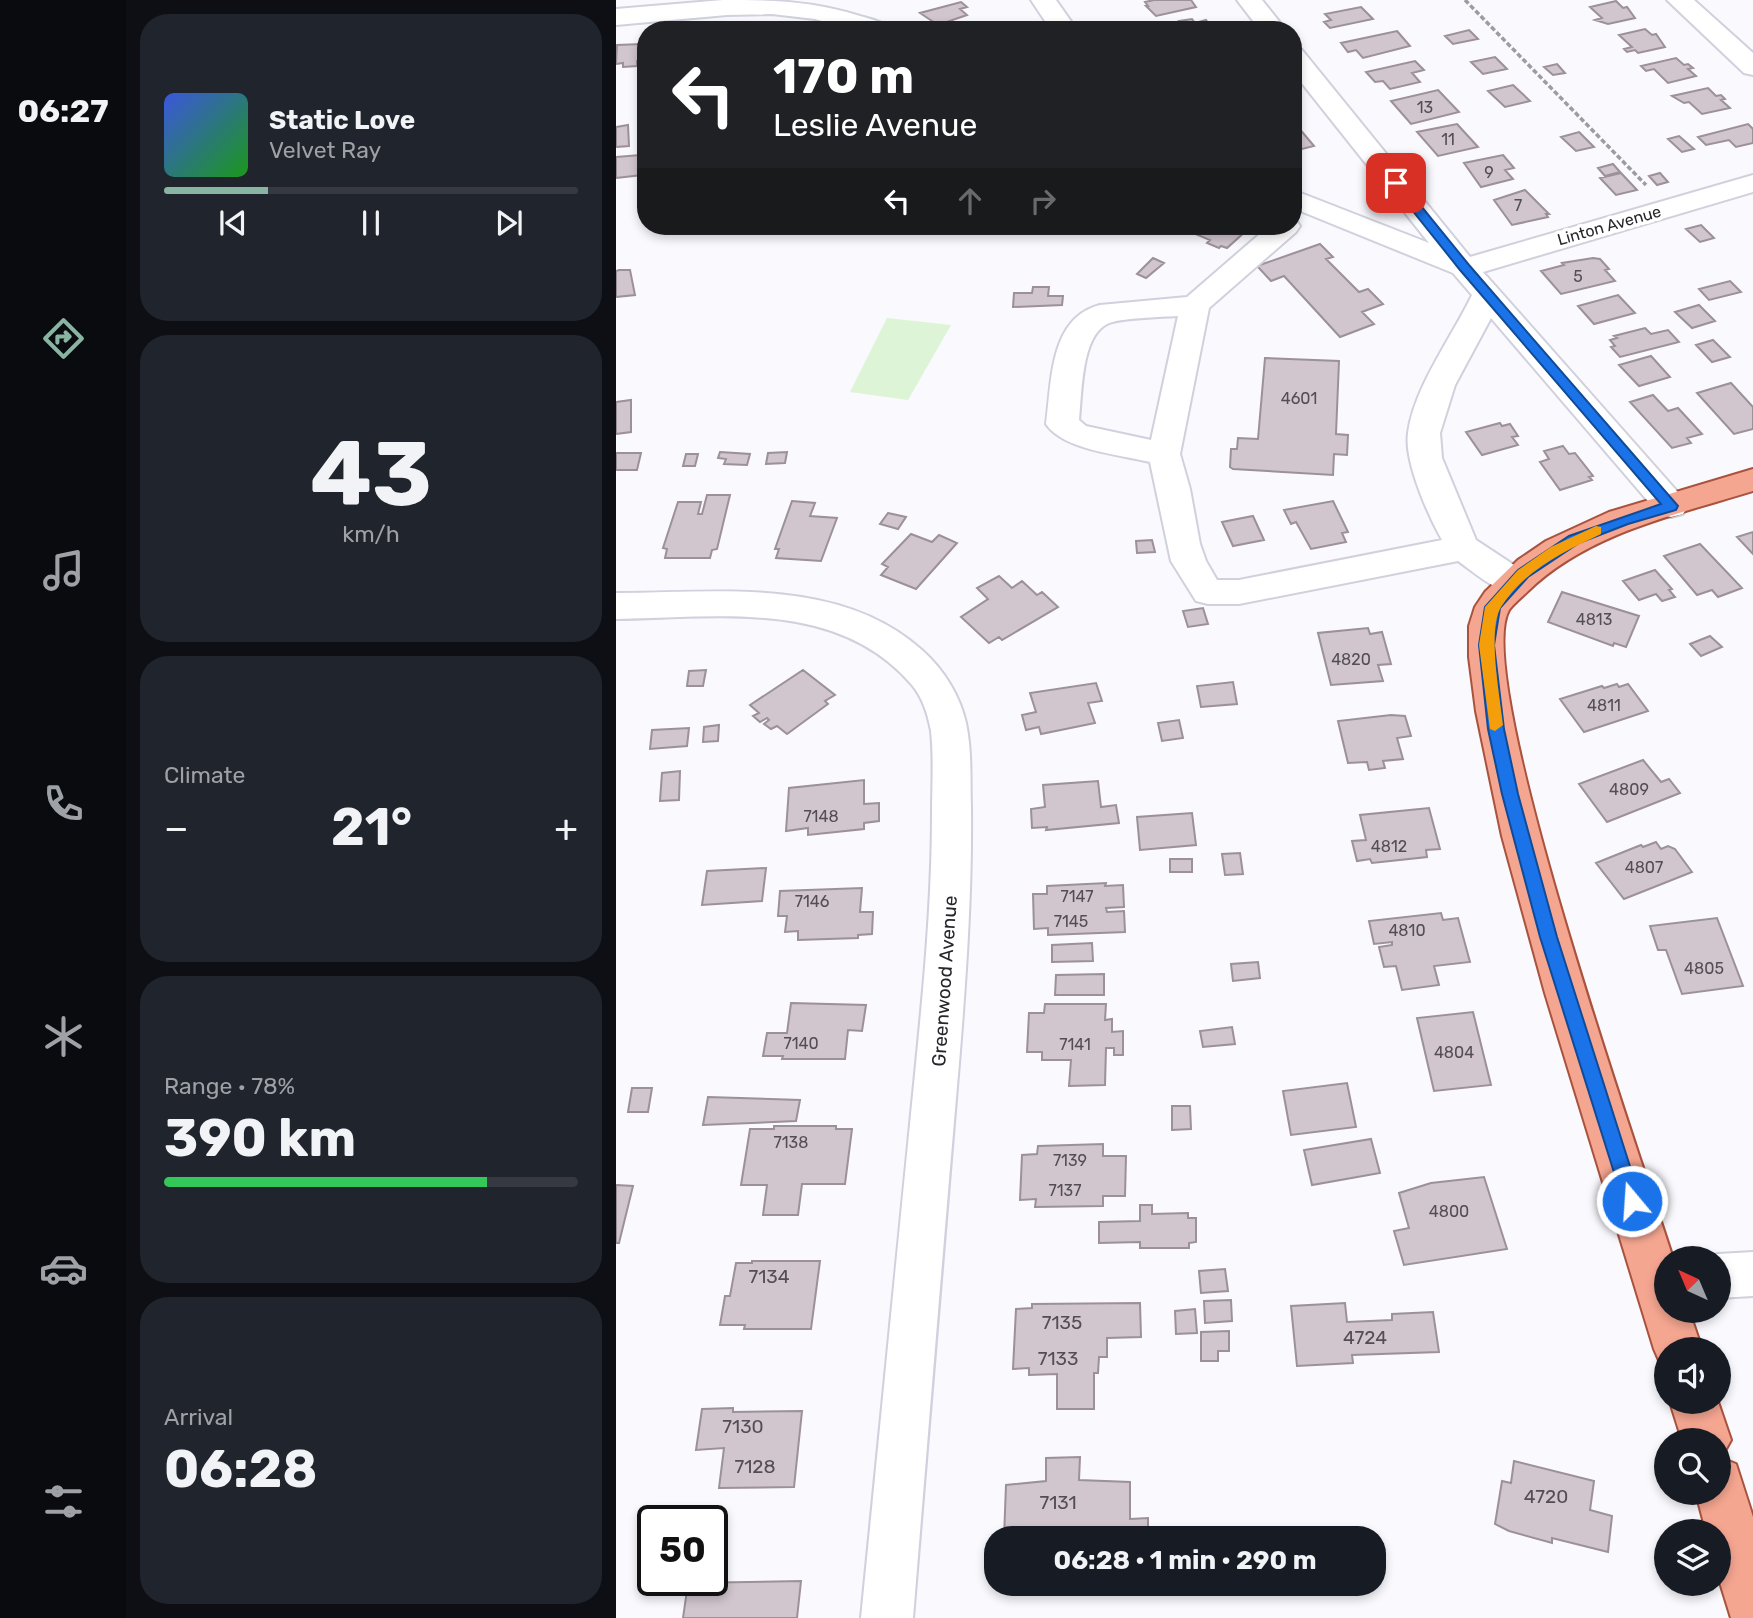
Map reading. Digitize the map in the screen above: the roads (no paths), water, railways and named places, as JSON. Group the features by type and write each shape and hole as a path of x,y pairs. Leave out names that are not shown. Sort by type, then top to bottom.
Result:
{"main road":[{"path":"1654,1264 1549,937 1496,729 1487,645 1488,623 1493,607 1514,582 1574,540 1623,520 1753,480"},
{"path":"1724,1505 1753,1608"}],"street":[{"path":"1043,0 1058,21"},
{"path":"1249,0 1266,21"},
{"path":"1679,0 1753,67"},
{"path":"616,18 760,7 826,7 857,21"},
{"path":"1302,66 1464,268 1671,506"},
{"name":"Linton Avenue","path":"1464,268 1753,183"},
{"path":"1302,208 1464,268"},
{"path":"1164,454 1076,435 1062,425 1073,346 1081,329 1100,314 1195,305 1276,235"},
{"path":"1487,294 1471,330 1439,385 1424,433 1426,458 1451,526 1463,548 1514,582"},
{"path":"1195,305 1164,454 1173,474 1179,527 1195,578 1208,592 1239,593 1463,548"},
{"name":"Greenwood Avenue","path":"616,606 748,606 805,610 839,620 868,631 901,651 930,680 947,718 952,829 950,932 887,1618"},
{"path":"1731,1275 1753,1274"}]}
